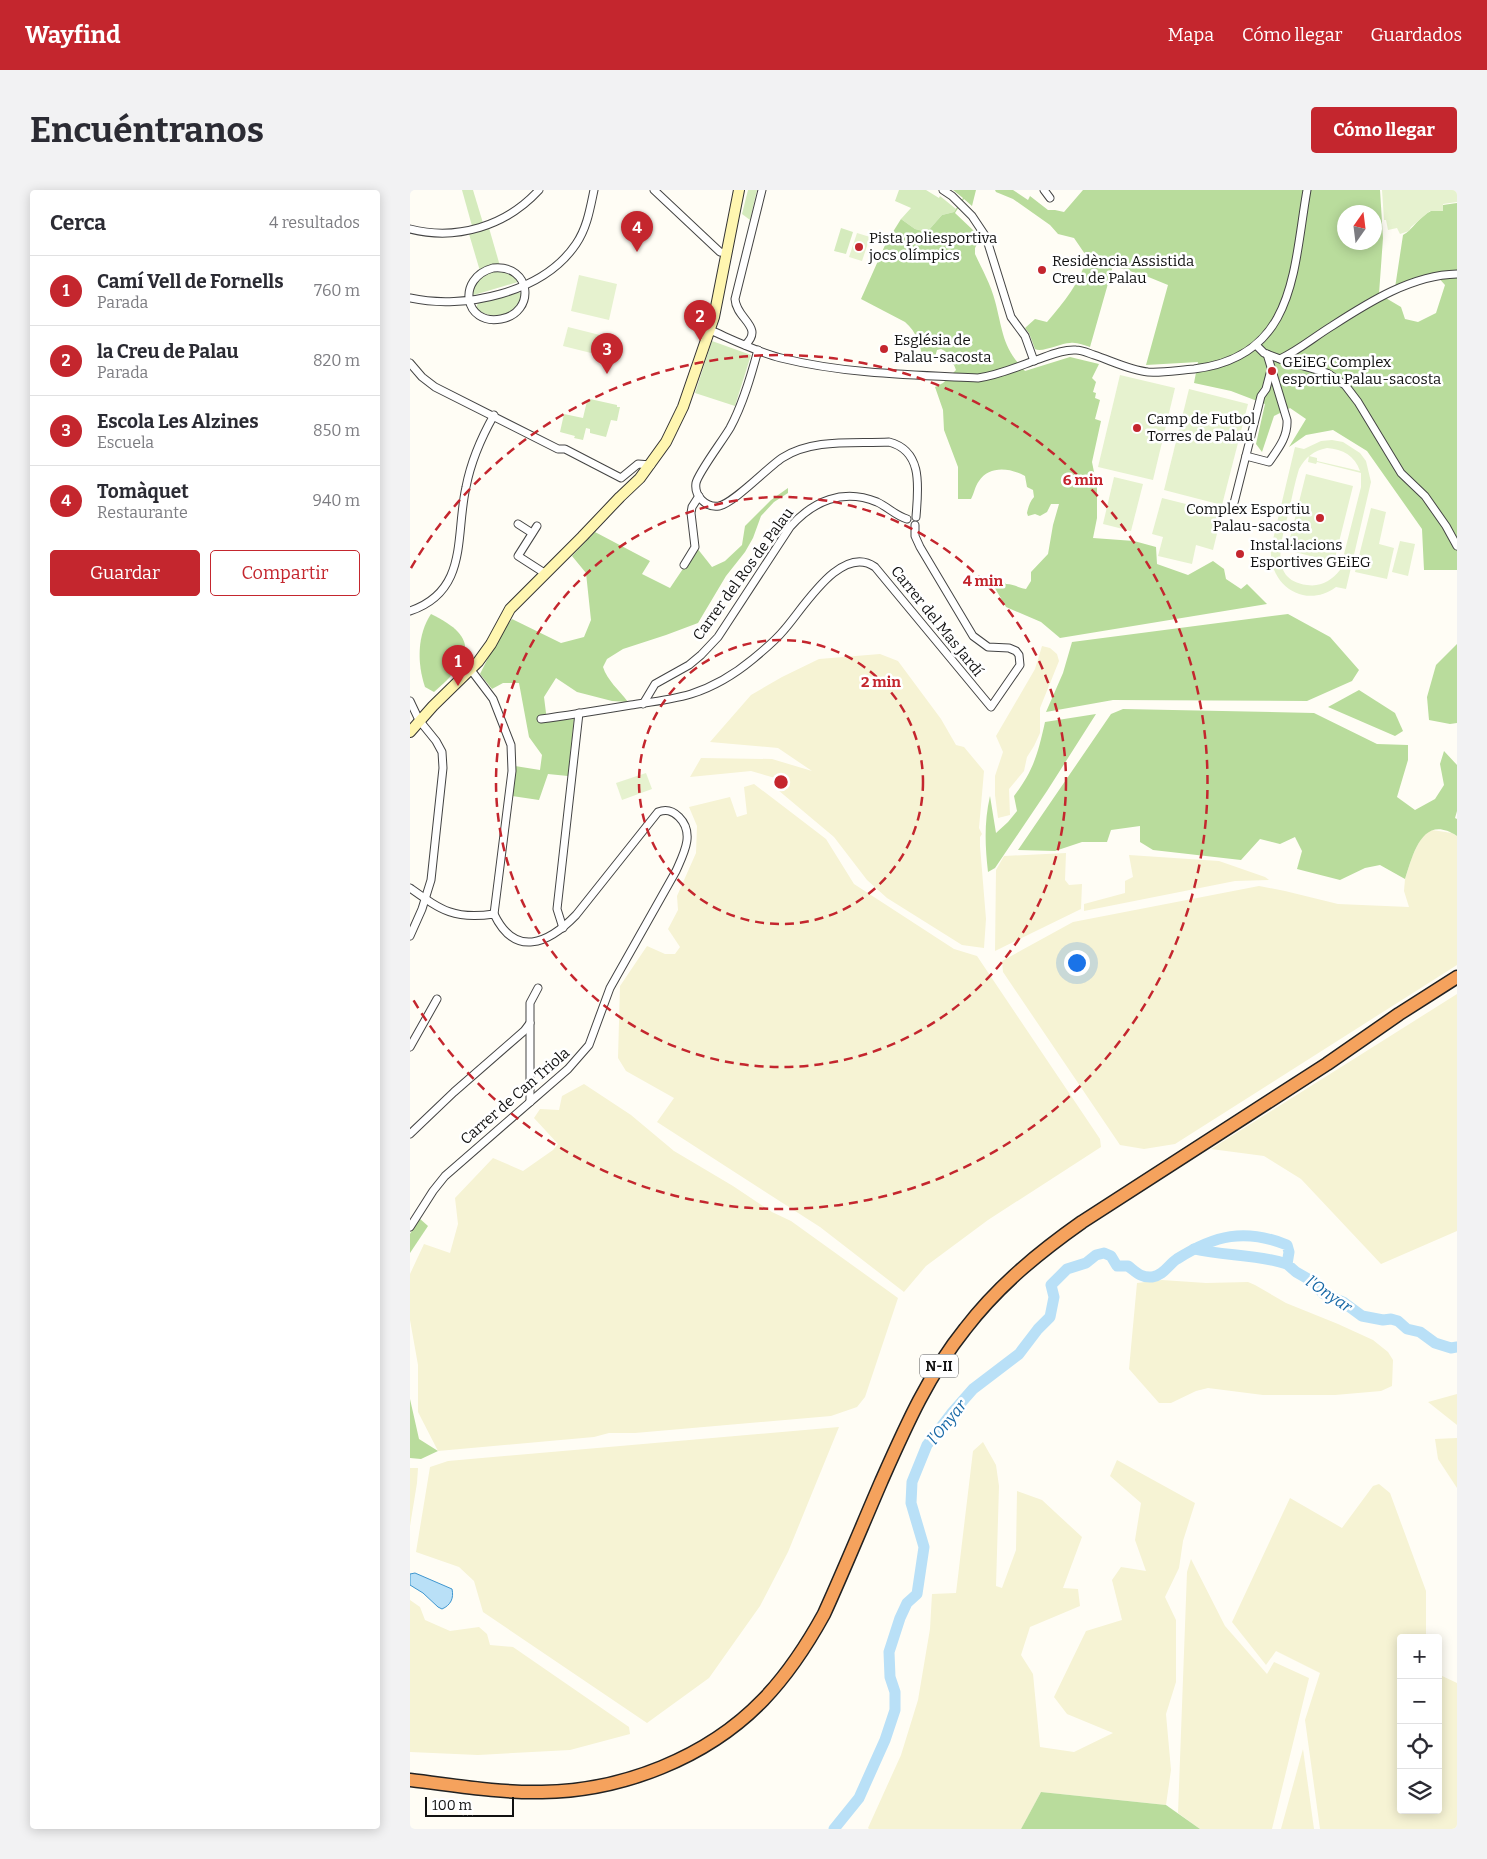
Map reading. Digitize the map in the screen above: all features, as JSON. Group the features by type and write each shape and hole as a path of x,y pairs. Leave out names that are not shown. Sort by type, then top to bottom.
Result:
{"highway":[{"name":"N-II","path":"410,1780 541,1792 610,1784 645,1774 675,1762 728,1730 774,1688 798,1658 824,1614 904,1430 923,1392 964,1329 1008,1281 1054,1241 1082,1222 1327,1064 1399,1014 1457,977"},
{"path":"410,1786 483,1793 514,1791"}],"street":[{"path":"410,229 431,233 476,230 516,211 539,190"},
{"path":"410,298 430,302 468,301 502,293 524,285 554,268 574,247 587,222 594,190"},
{"path":"654,190 662,194 720,252 727,253"},
{"path":"410,732 419,720 460,678 471,670 491,644 510,609 640,478 666,442 683,408 715,313 739,190"},
{"path":"745,344 752,339 753,332 735,306 735,300 762,190"},
{"path":"943,190 952,196 972,216 986,237 1011,317 1025,336 1034,361"},
{"path":"1044,190 1050,198"},
{"path":"710,330 782,358 857,371 978,378 995,375 1065,351 1074,350 1134,369 1163,372 1209,367 1240,355 1256,345 1274,324 1288,296 1307,190"},
{"path":"490,269 510,270 520,277 524,285 525,296 522,304 516,312 505,318 494,320 482,316 474,310 468,301 469,291 473,282 480,274 490,269"},
{"path":"1280,359 1398,288 1428,278 1457,274"},
{"path":"1256,345 1267,354 1327,374 1345,385 1358,402 1401,474 1426,496 1457,546"},
{"path":"758,350 741,404 733,422 698,478 696,486 699,496 708,504 714,506 727,503 783,458 809,446 889,442 907,451 916,466 917,522 915,525 909,525 907,519 912,516 916,517"},
{"path":"1246,456 1269,462 1283,442 1288,429 1267,354"},
{"path":"410,363 422,377 435,387 494,415 558,449 565,449 621,478 638,464 651,465"},
{"path":"1234,507 1261,396 1266,389 1271,370"},
{"path":"410,611 428,602 438,594 452,576 455,567 462,506 470,472 477,450 494,415"},
{"path":"684,565 695,547 691,514 692,507 699,496"},
{"name":"Carrer del Ros de Palau","path":"643,704 655,684 689,665 710,647 790,527 811,507 830,499 853,496 876,502 907,519"},
{"path":"518,524 535,529 518,556 546,574"},
{"name":"Carrer del Mas Jardí","path":"541,719 643,704 690,694 710,687 771,644 800,611 820,584 834,572 858,562 871,564 875,567 991,707 1020,665 1019,655 1016,651 1009,648 988,647 973,636 920,547 915,525"},
{"path":"471,670 493,698 511,745 512,771 494,914 501,928 515,940 521,942 531,942 563,928 557,909 579,714"},
{"path":"410,701 419,720 436,741 442,752 443,768 431,880 426,899 410,936"},
{"name":"Carrer de Can Triola","path":"410,1227 445,1176 568,1069 584,1052 594,1036 610,988 676,871 684,852 688,836 687,829 677,814 670,810 658,812 576,915 563,928"},
{"path":"410,888 447,911 465,916 494,914"},
{"path":"530,1102 530,1003 538,988"},
{"path":"410,1047 437,999"},
{"path":"410,1134 454,1092 524,1032 530,1023"}],"shaded area":[{"path":"1042,646 1050,648 1057,654 1059,661 1040,708 1040,733 1027,757 1024,771 1009,789 1010,815 998,818 995,776 1003,752 996,736 1035,669"},
{"path":"880,654 898,661 941,719 956,745 964,747 984,771 979,828 982,834 980,846 986,919 984,948 962,945 887,898 867,880 834,837 778,790 775,778 751,771 690,777 701,758 772,759 812,771 778,748 710,742 751,695 782,677 819,659"},
{"path":"754,784 826,839 854,884 954,949 977,956 1100,1139 1101,1147 988,1220 926,1266 904,1292 820,1227 657,1122 674,1098 626,1071 618,1058 620,986 647,946 665,954 675,954 680,947 668,929 678,910 677,896 696,853 697,826 689,807 730,797 737,817 747,814 744,787"},
{"path":"1432,830 1452,833 1457,836 1457,965 1175,1144 1144,1149 1120,1145 1003,972 1002,961 1073,922 1259,886 1338,904 1409,907 1404,891 1405,879 1418,844 1425,833"},
{"path":"1066,853 1065,880 1069,885 1082,884 1081,909 995,951 996,870 1004,856"},
{"path":"1129,855 1219,861 1269,880 1235,881 1084,911 1084,904 1125,893 1125,881 1133,877"},
{"path":"1457,994 1457,1231 1381,1264 1301,1179 1264,1156 1211,1149"},
{"path":"584,1084 631,1115 674,1151 772,1212 791,1221 898,1298 865,1397 857,1407 831,1416 635,1433 609,1433 594,1437 438,1451 418,1412 418,1365 410,1320 410,1274 424,1244 450,1253 458,1224 455,1198 493,1158 523,1171 553,1150 558,1144 534,1118 540,1109 559,1110 562,1096"},
{"path":"1162,1280 1206,1283 1248,1282 1255,1285 1286,1303 1373,1340 1388,1352 1393,1360 1392,1386 1381,1391 1335,1395 1263,1395 1208,1388 1196,1391 1171,1403 1159,1403 1129,1369 1137,1283"},
{"path":"1457,1394 1457,1425 1428,1402"},
{"path":"839,1427 788,1552 760,1606 709,1678 647,1723 483,1612 474,1581 459,1567 416,1552 430,1467 448,1461"},
{"path":"1457,1438 1457,1488 1438,1459 1435,1439"},
{"path":"983,1442 996,1465 999,1486 996,1586 1002,1588 1016,1550 1017,1491 1042,1500 1082,1537 1063,1588 1078,1589 1080,1606 1030,1627 1021,1655 1033,1674 1040,1747 1074,1752 1113,1733 1067,1714 1054,1697 1086,1631 1122,1620 1112,1580 1121,1567 1146,1571 1135,1540 1141,1503 1110,1476 1117,1460 1195,1503 1183,1541 1179,1568 1165,1597 1176,1620 1176,1682 1166,1714 1171,1770 1166,1805 1041,1792 1021,1829 868,1828 901,1755 918,1700 930,1629 932,1594 956,1593 973,1451"},
{"path":"410,1468 418,1468 410,1526"},
{"path":"1379,1484 1390,1493 1426,1591 1426,1634 1397,1634 1397,1814 1442,1814 1442,1676 1457,1683 1457,1829 1320,1829 1305,1720 1320,1673 1276,1651 1266,1665 1232,1622 1290,1498 1342,1528 1373,1486"},
{"path":"1191,1559 1225,1626 1267,1674 1274,1662 1309,1678 1272,1829 1200,1829 1178,1813 1187,1572"},
{"path":"410,1600 420,1607 425,1620 450,1631 479,1627 487,1634 490,1645 513,1647 629,1727 630,1734 570,1750 478,1755 410,1752"},
{"path":"1303,1749 1314,1829 1281,1829"}],"green space":[{"path":"462,190 473,190 483,223 472,226"},
{"path":"748,190 757,190 750,220 742,214"},
{"path":"899,190 926,190 939,198 940,196 956,209 954,212 942,215 927,232 915,229 901,219 911,208 895,201"},
{"path":"953,190 976,190 972,206 964,199 955,213 974,231 979,240 975,248 975,254 993,295 1004,338 1017,362 1025,371 1070,357 1099,364 1092,378 1096,382 1093,392 1096,393 1095,398 1100,400 1095,419 1101,421 1092,462 1097,487 1097,518 1093,538 1134,541 1156,547 1157,564 1188,575 1213,561 1224,569 1226,579 1241,589 1247,584 1267,604 1060,638 1041,622 1006,607 989,578 993,574 1006,584 1026,589 1031,581 1031,572 1048,554 1059,504 1051,504 1047,512 1040,516 1035,514 1028,516 1027,513 1031,500 1034,497 1033,490 1027,487 1025,476 1007,470 988,472 978,483 971,499 958,499 958,467 944,430 943,410 935,387 943,383 956,370 954,365 949,362 946,353 941,349 937,350 935,357 923,359 917,339 905,322 861,299 886,243 901,219 915,229 927,232 942,215 954,212 963,198"},
{"path":"995,190 1013,190 1028,200 1030,196 1048,210 1064,212 1083,190 1380,190 1381,205 1337,205 1337,250 1382,250 1382,222 1383,238 1379,294 1401,307 1405,319 1418,322 1436,313 1445,285 1436,275 1395,288 1403,235 1427,213 1443,211 1443,205 1457,203 1457,570 1424,570 1422,529 1367,451 1333,430 1306,435 1289,447 1306,419 1290,408 1274,416 1262,452 1256,444 1265,404 1231,391 1194,383 1198,362 1146,365 1168,285 1113,266 1090,347 1066,343 1042,350 1035,349 1025,328 1035,319 1047,322 1076,284 1087,257 1074,238 1058,234 1050,225 1013,199"},
{"path":"1382,190 1457,190 1457,202 1443,204 1443,211 1430,211 1411,227 1409,231 1400,234 1397,228 1388,230 1386,220 1384,220"},
{"path":"489,228 500,266 480,271 469,234"},
{"path":"841,228 853,232 846,254 834,251"},
{"name":"Pista poliesportiva jocs olímpics","path":"857,233 870,237 862,261 849,257"},
{"path":"500,270 511,273 518,282 472,294 475,284 482,277"},
{"path":"579,275 617,284 609,320 571,311"},
{"path":"518,292 522,294 520,302 516,308 504,315 489,315 476,308 478,303"},
{"path":"568,327 608,337 603,356 563,346"},
{"path":"712,341 751,355 735,406 695,393"},
{"name":"Camp de Futbol Torres de Palau","path":"1120,375 1175,388 1153,480 1098,467"},
{"path":"1189,389 1248,404 1222,505 1164,490"},
{"path":"590,399 620,407 617,421 611,420 606,437 590,433 590,429 586,428 583,440 560,432 564,414 583,418 587,401"},
{"path":"1321,441 1343,442 1360,453 1366,461 1371,482 1346,589 1336,587 1312,596 1301,595 1282,583 1272,561 1271,548 1295,447 1304,449","holes":["1327,448 1338,450 1352,457 1360,471 1317,461 1317,458 1309,456","1309,456 1308,462 1316,464 1317,462 1361,473 1361,487 1340,570 1333,577 1317,585 1307,585 1294,581 1286,575 1280,556 1281,544 1299,469"]},
{"name":"Complex Esportiu Palau-sacosta","path":"1306,474 1353,486 1334,562 1287,550"},
{"path":"1114,477 1143,484 1131,531 1103,524"},
{"path":"788,488 788,493 774,502 761,516 753,538 745,552 726,576 698,623 623,649 607,659 603,667 605,672 610,681 628,702 612,701 577,692 556,678 544,697 547,721 574,719 568,776 548,774 539,800 512,796 515,766 540,770 542,755 529,737 519,683 503,683 492,689 480,674 498,638 512,619 561,643 584,637 591,620 586,573 572,556 595,532 650,561 642,574 670,588 697,548 712,567 725,561 742,545 745,526 771,500"},
{"path":"1162,498 1222,513 1213,550 1196,545 1192,564 1158,556 1163,537 1152,534"},
{"path":"1371,508 1386,512 1379,544 1394,548 1387,579 1355,572"},
{"path":"1400,541 1415,544 1408,576 1392,572"},
{"path":"431,614 458,632 464,641 465,650 456,670 434,692 425,687 420,659 423,631"},
{"path":"1288,614 1330,637 1359,670 1352,681 1307,701 1113,700 1046,712 1063,673 1072,642"},
{"path":"1457,644 1457,723 1450,724 1429,720 1427,697 1436,665"},
{"path":"1359,690 1395,713 1403,731 1395,736 1328,707"},
{"path":"1123,709 1314,713 1377,744 1408,745 1408,760 1397,797 1415,810 1435,799 1444,785 1440,764 1444,751 1457,765 1457,811 1455,818 1457,819 1457,836 1445,830 1435,830 1427,833 1416,849 1405,879 1380,865 1365,868 1340,880 1297,869 1302,851 1295,837 1280,844 1260,839 1241,860 1153,850 1140,842 1140,826 1111,830 1107,842 1082,842 1055,851 1018,850 1111,714"},
{"path":"1096,714 995,868 988,872 986,834 990,796 996,833 1017,811 1014,796 1034,761 1045,722"},
{"path":"646,773 652,789 622,800 616,783"},
{"path":"419,1218 428,1226 410,1253 410,1234"},
{"path":"410,1399 419,1439 438,1451 421,1459 410,1458"},
{"path":"1041,1792 1166,1805 1200,1829 1021,1829"}],"water":[{"path":"415,1573 452,1589 453,1595 450,1603 442,1609 410,1585 410,1574"}],"waterway":[{"name":"l'Onyar","path":"834,1829 859,1798 885,1740 895,1710 895,1692 890,1677 889,1652 907,1603 917,1594 924,1547 911,1503 912,1482 927,1445 973,1389 1019,1354 1050,1317 1054,1297 1051,1285 1067,1269 1086,1263 1096,1255 1104,1253 1111,1256 1117,1266 1128,1266 1142,1276 1152,1277 1163,1272 1177,1259 1204,1244 1231,1237 1257,1237 1287,1245 1289,1252 1287,1264 1310,1280 1324,1294 1343,1302 1362,1316 1398,1321 1407,1329 1420,1332 1435,1343 1451,1348 1457,1347"},
{"name":"l'Onyar","path":"1194,1249 1264,1258 1287,1264"}],"place":[{"name":"Pista poliesportiva jocs olímpics","path":"859,247"},
{"name":"Tomàquet","path":"637,252"},
{"name":"Residència Assistida Creu de Palau","path":"1042,270"},
{"name":"la Creu de Palau","path":"700,341"},
{"name":"Església de Palau-sacosta","path":"884,349"},
{"name":"GEiEG Complex esportiu Palau-sacosta","path":"1272,371"},
{"name":"Escola Les Alzines","path":"607,374"},
{"name":"Camp de Futbol Torres de Palau","path":"1137,428"},
{"name":"Complex Esportiu Palau-sacosta","path":"1320,518"},
{"name":"Instal·lacions Esportives GEiEG","path":"1240,554"},
{"name":"Camí Vell de Fornells","path":"458,686"}]}
